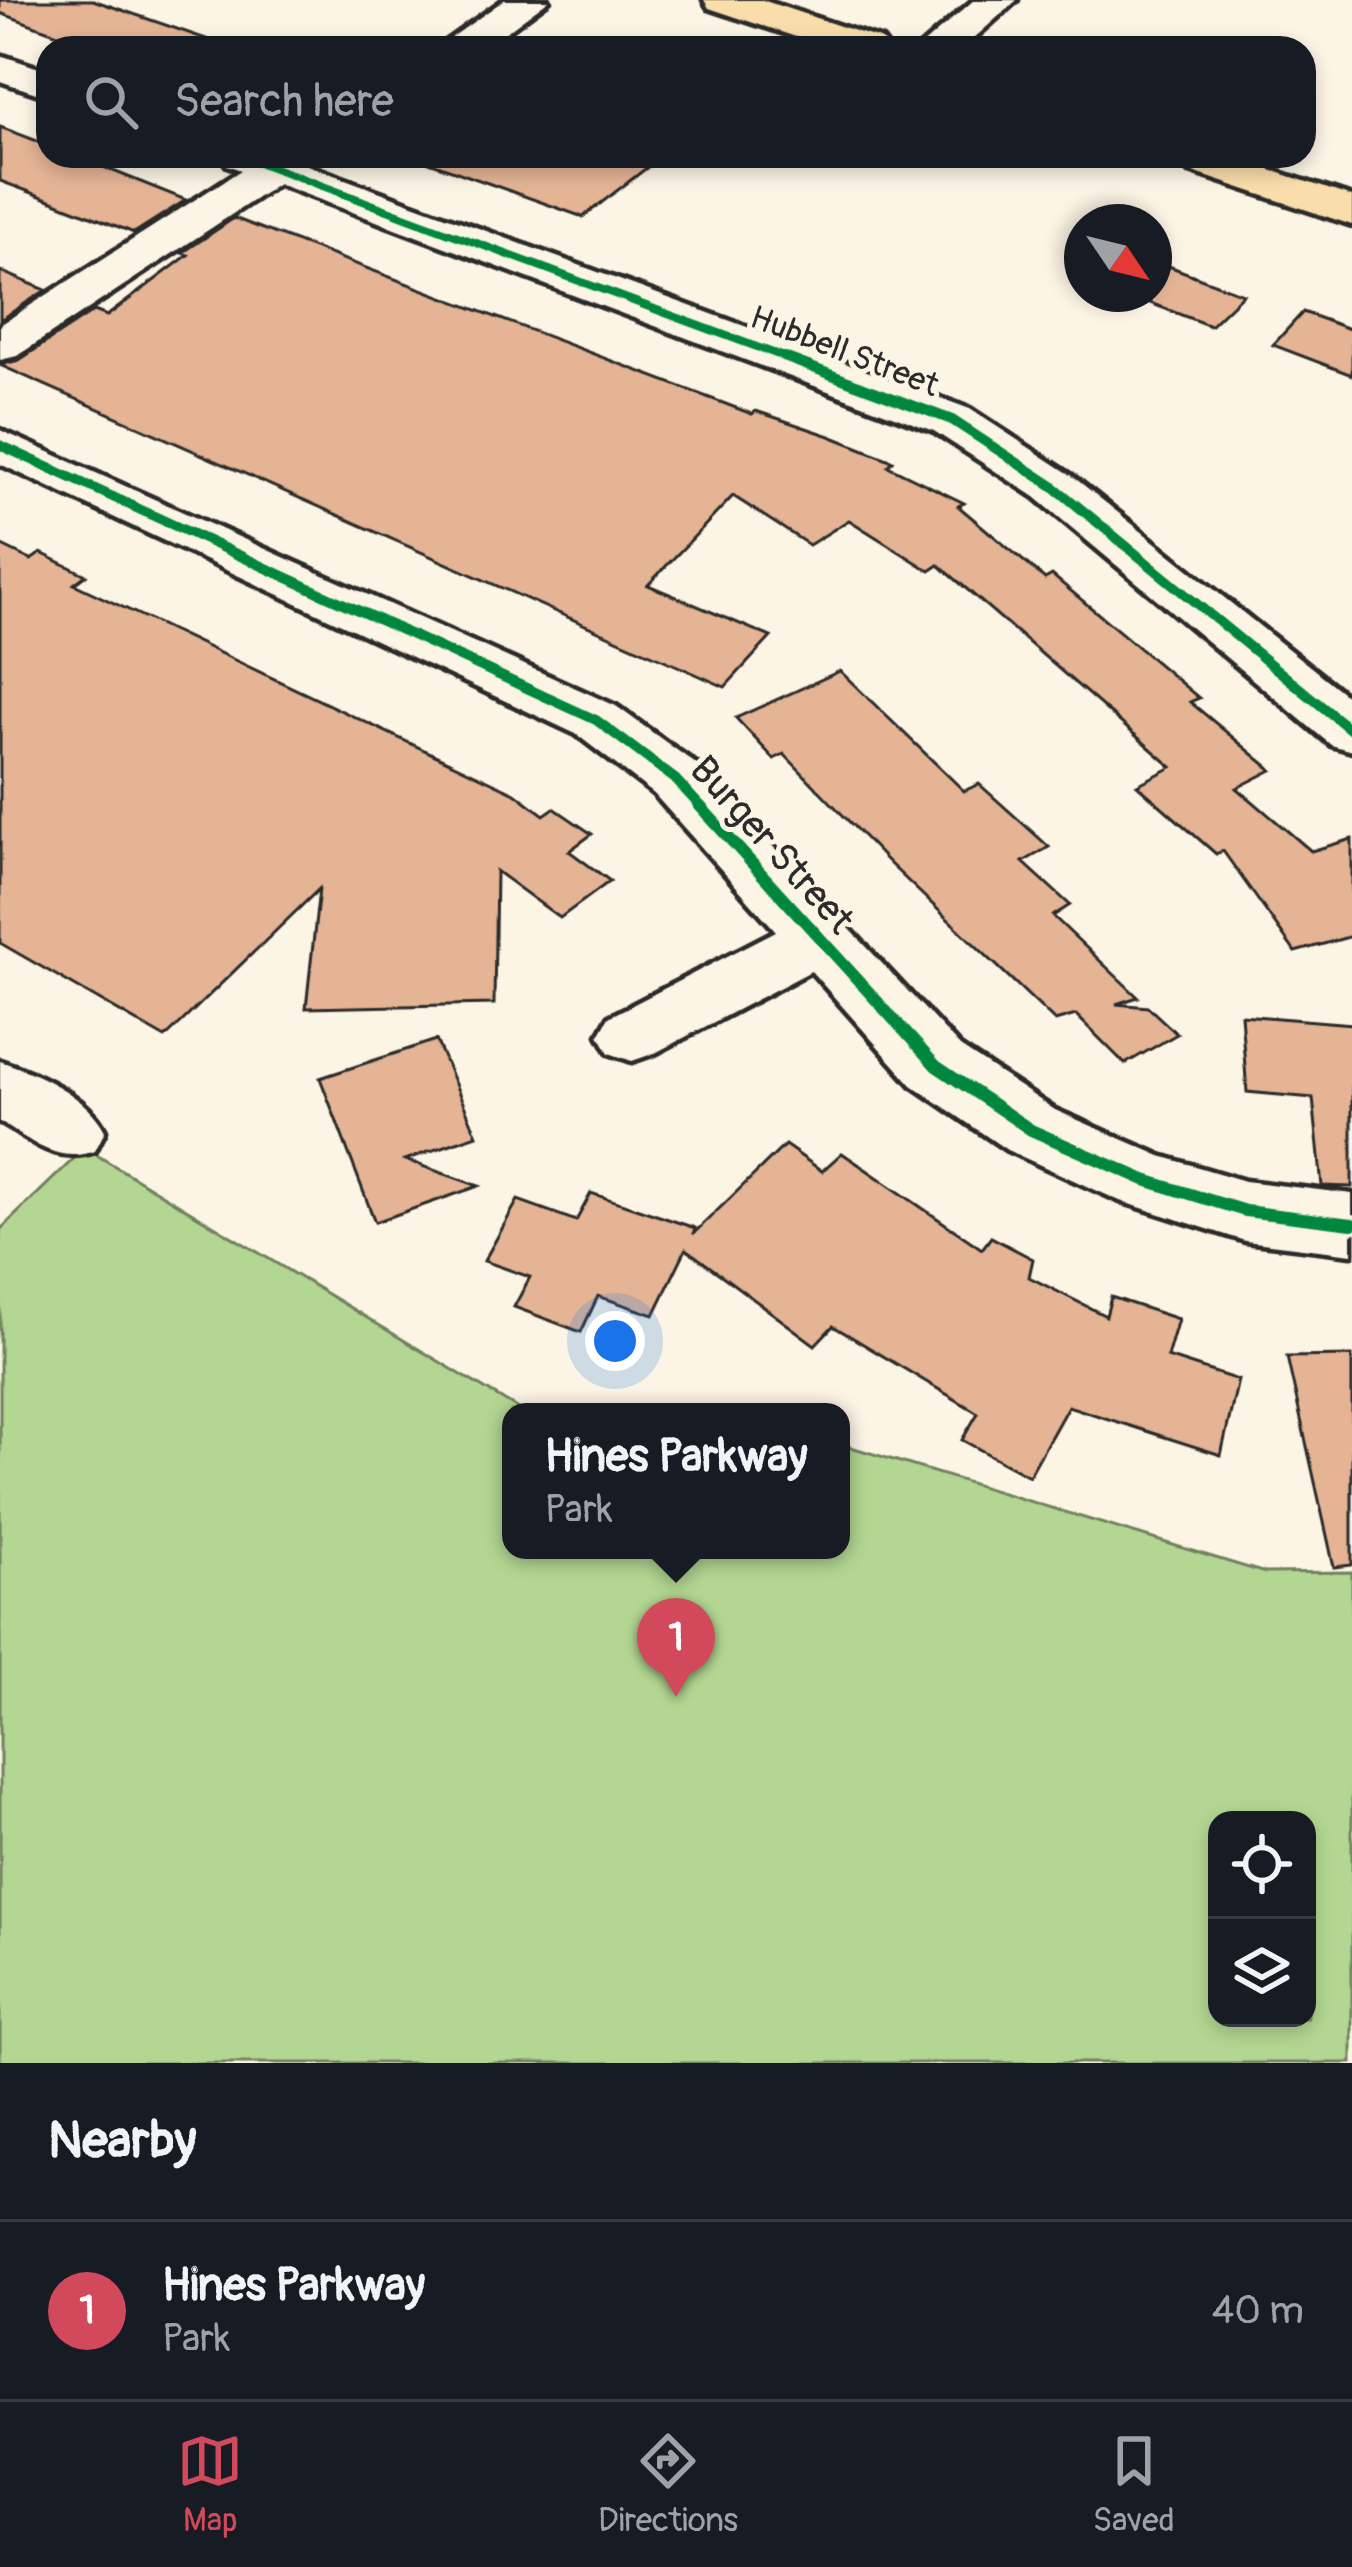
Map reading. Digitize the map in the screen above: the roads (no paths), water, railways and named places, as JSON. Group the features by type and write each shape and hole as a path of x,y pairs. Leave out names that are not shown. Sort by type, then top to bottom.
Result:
{"main road":[{"path":"723,0 832,36"},
{"path":"1222,168 1352,212"}],"street":[{"path":"475,36 530,0"},
{"path":"954,36 998,0"},
{"path":"0,67 36,80"},
{"path":"0,346 258,168"},
{"name":"Hubbell Street","path":"291,168 952,420 1053,485 1352,731"},
{"name":"Burger Street","path":"0,445 596,720 675,779 936,1066 1031,1130 1145,1180 1245,1211 1352,1224"},
{"name":"Burger Street","path":"632,1035 818,938"},
{"path":"0,1088 70,1131"}],"place":[{"name":"Hines Parkway","path":"676,1697"}]}
